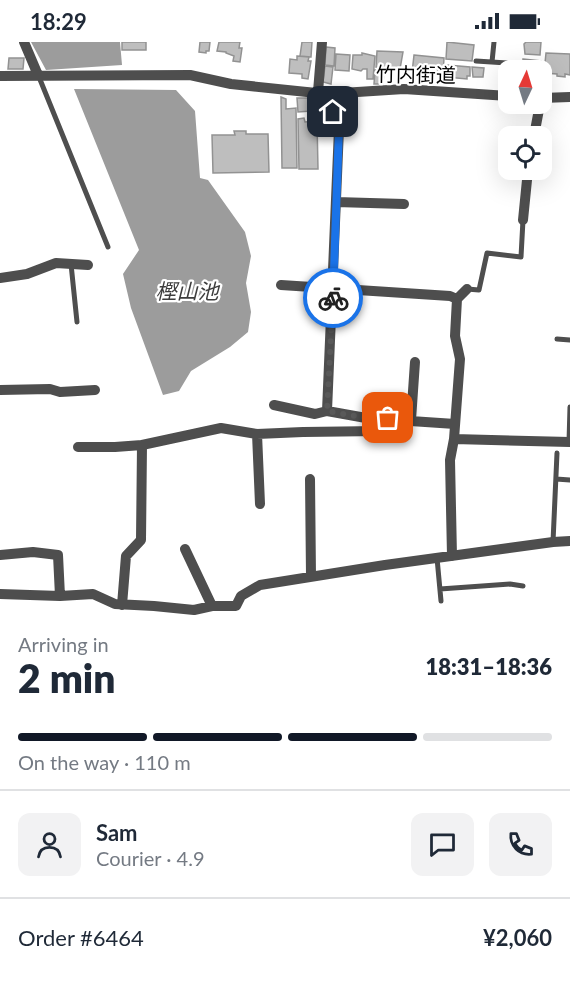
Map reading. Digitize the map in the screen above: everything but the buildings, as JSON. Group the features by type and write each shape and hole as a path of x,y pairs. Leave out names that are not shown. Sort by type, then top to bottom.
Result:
{"street":[{"path":"24,42 38,75"},
{"path":"322,42 322,93 339,129 327,411"},
{"name":"竹内街道","path":"0,76 190,75 231,84 322,93 404,89 498,95"},
{"path":"552,98 570,97"},
{"path":"523,220 527,180"},
{"path":"336,202 404,204"},
{"path":"0,278 27,274 56,264 88,265"},
{"path":"281,285 450,296 457,299"},
{"path":"452,556 450,460 454,439 460,359 455,336 457,299 467,289"},
{"path":"411,420 415,362"},
{"path":"0,390 50,388 60,392 95,390"},
{"path":"274,405 315,414 327,411 366,418 455,424"},
{"path":"78,447 142,445 221,428 257,434 380,431"},
{"path":"257,434 260,504"},
{"path":"454,439 569,442"},
{"path":"110,615 119,604 126,556 141,540 142,445"},
{"path":"310,479 310,576"},
{"path":"0,594 60,596 93,594 119,604 194,610 212,606 238,610 241,596 260,585 310,576 570,541"},
{"path":"185,549 212,606"},
{"path":"0,555 33,552 58,555 60,596"}],"lane":[{"path":"492,62 494,42"},
{"path":"476,61 498,62"},
{"path":"38,75 108,247"},
{"path":"467,289 479,290 487,253 521,257 523,220"},
{"path":"71,264 76,321"},
{"path":"557,339 570,340"},
{"path":"569,442 570,407"},
{"path":"553,542 557,453"},
{"path":"556,479 570,480"},
{"path":"437,558 441,601"},
{"path":"440,589 510,584 523,586"}],"water":[{"path":"31,42 120,42 122,65 46,70"},
{"name":"樫山池","path":"74,89 176,90 195,111 200,178 208,180 245,232 251,256 246,283 251,312 248,332 230,347 191,371 179,391 163,395 131,308 123,274 139,250"}],"way so far":[{"path":"333,298 327,411 366,418 388,418"}],"route":[{"path":"333,112 339,129 333,298"}]}
